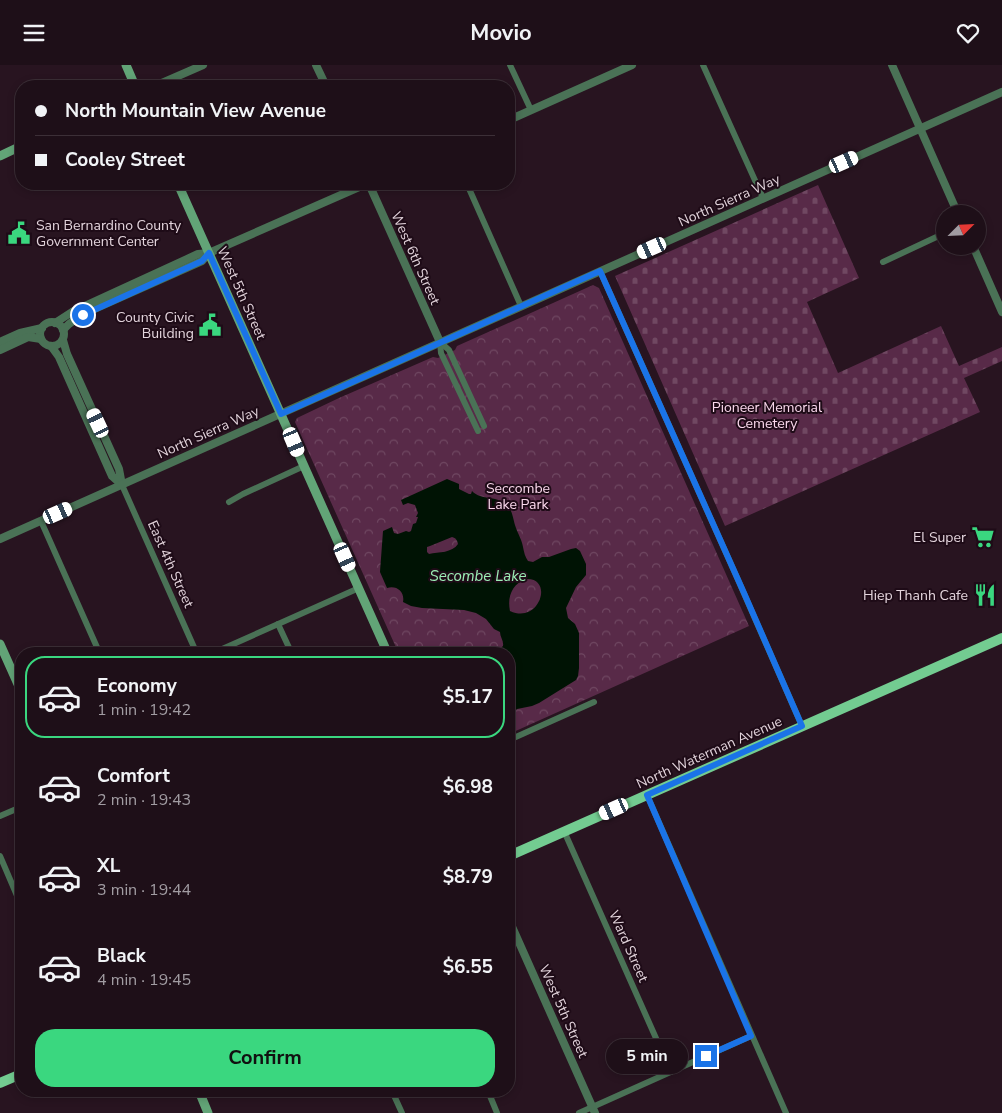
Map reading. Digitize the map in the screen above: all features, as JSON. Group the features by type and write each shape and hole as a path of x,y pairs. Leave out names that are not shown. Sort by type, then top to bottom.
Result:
{"main road":[{"path":"126,65 132,80"},
{"path":"0,156 15,149"},
{"name":"West 5th Street","path":"181,190 385,647"},
{"name":"North Waterman Avenue","path":"515,853 1002,638"},
{"path":"0,644 2,655 15,680"},
{"path":"1,1079 15,1076"},
{"path":"201,1097 208,1113"}],"street":[{"path":"169,80 203,65"},
{"path":"316,65 323,80"},
{"path":"510,65 530,110"},
{"path":"515,117 632,65"},
{"path":"703,65 763,198"},
{"path":"892,65 954,205"},
{"name":"North Sierra Way","path":"0,539 1001,93"},
{"path":"55,323 72,311 135,282 198,254 209,253 353,190"},
{"name":"West 6th Street","path":"371,190 440,342"},
{"path":"470,190 521,306"},
{"path":"883,262 936,237"},
{"path":"63,330 69,323 83,315 202,261 209,253"},
{"path":"977,255 1002,312"},
{"path":"600,271 802,726"},
{"path":"0,342 20,333 42,328 48,323 59,324 64,334 62,340 59,345 51,346"},
{"path":"42,328 40,335 42,339 47,345 51,346 60,358 112,476 122,485"},
{"path":"0,350 28,337 42,339"},
{"path":"62,340 119,469 122,485"},
{"path":"440,342 448,350 484,426"},
{"path":"440,342 442,353 478,431"},
{"path":"229,502 304,466"},
{"name":"East 4th Street","path":"122,485 194,647"},
{"path":"41,521 97,647"},
{"path":"227,647 359,588"},
{"path":"278,624 289,647"},
{"path":"515,736 594,702"},
{"path":"647,795 786,1113"},
{"path":"0,816 15,810"},
{"name":"Ward Street","path":"564,831 671,1072"},
{"path":"0,856 15,891"},
{"name":"West 5th Street","path":"515,934 594,1110"},
{"path":"579,1113 594,1110 671,1072 751,1036"},
{"path":"395,1097 402,1113"},
{"path":"490,1097 497,1113"}],"green space":[{"name":"Pioneer Memorial Cemetery","path":"818,185 859,278 807,302 838,373 941,326 959,366 1002,347 1002,361 964,378 980,412 725,526 615,276"},
{"name":"Seccombe Lake Park","path":"593,285 599,288 749,626 515,731 515,647 396,647 295,422 297,418 339,398 433,357 438,358 455,350 457,346"}],"water":[{"name":"Secombe Lake","path":"447,479 459,484 459,489 469,494 472,491 480,496 500,500 510,508 528,561 533,562 542,557 549,557 576,548 580,551 586,564 586,575 576,587 566,608 568,618 575,624 579,633 579,668 576,680 539,703 515,711 515,647 502,647 503,642 500,632 494,629 486,619 476,613 464,610 411,606 403,602 403,595 400,590 391,587 387,588 380,572 383,531 392,527 394,533 409,532 418,517 416,517 418,513 415,505 408,503 403,505 401,500","holes":["452,537 458,544 452,549 429,554 427,552 427,547","526,579 535,580 540,585 541,592 536,607 529,612 520,614 510,611 510,596 517,584"]}],"place":[{"name":"San Bernardino County Government Center","path":"19,233"},
{"name":"County Civic Building","path":"210,325"},
{"name":"El Super","path":"983,537"},
{"name":"Hiep Thanh Cafe","path":"985,595"}],"route":[{"path":"83,315 202,261 209,253 281,414 600,271 802,726 647,795 751,1036 706,1056"}]}
